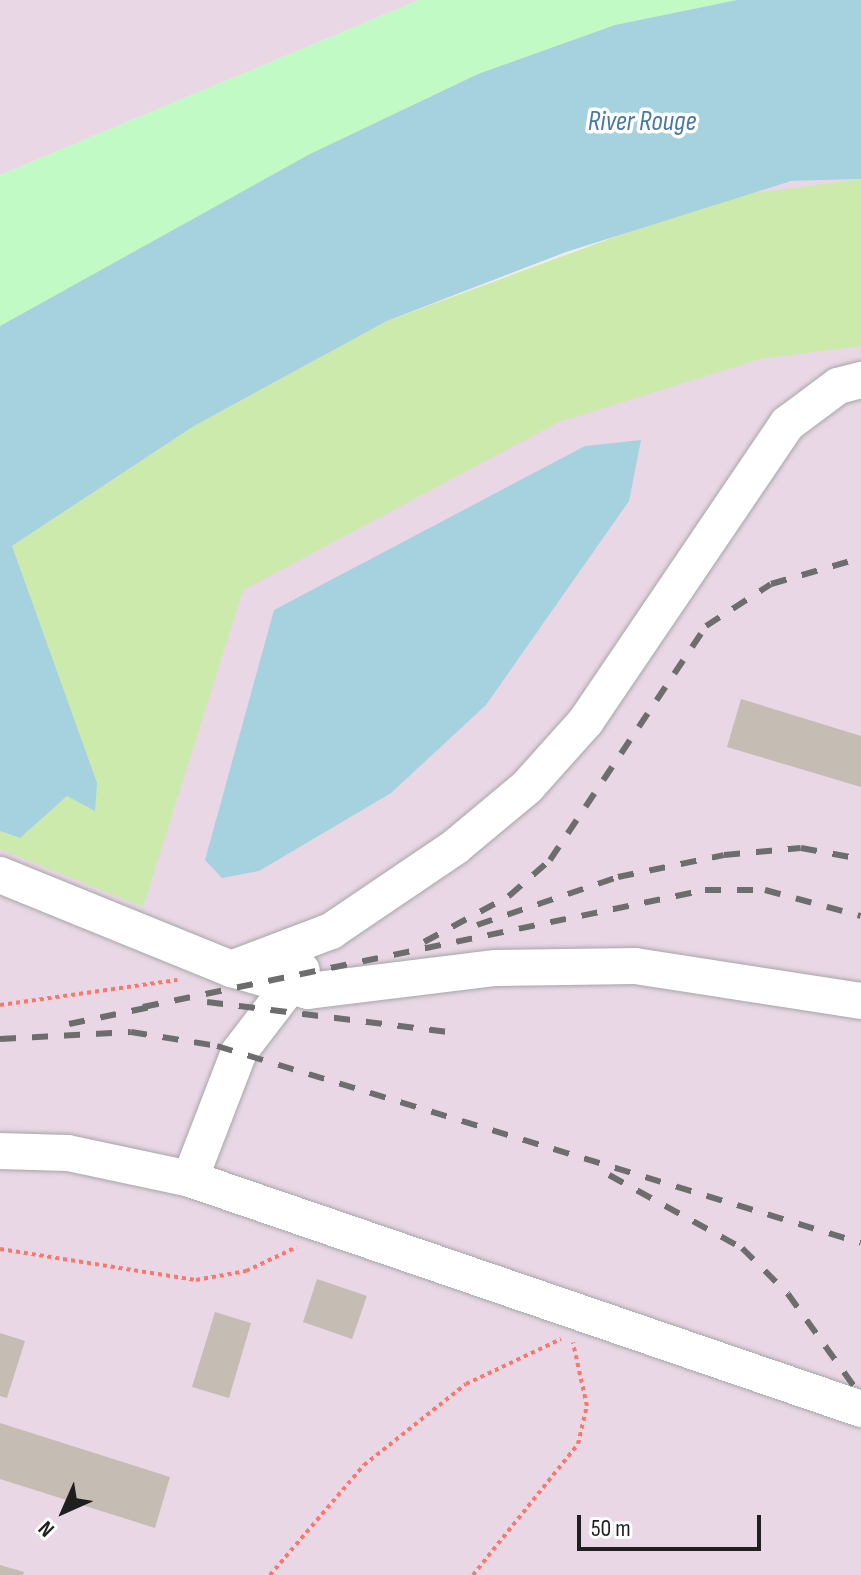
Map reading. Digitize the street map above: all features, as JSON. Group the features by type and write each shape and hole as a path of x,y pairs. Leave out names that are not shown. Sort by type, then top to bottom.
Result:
{"lane":[{"path":"231,969 331,931 443,856 527,787 586,721 787,424 838,386 861,380"},
{"path":"0,875 231,969 289,988 357,989 496,968 635,966 861,1001"},
{"path":"190,1179 239,1052 331,931"},
{"path":"0,1151 68,1153 190,1179 861,1409"}],"path":[{"path":"0,1005 231,969"},
{"path":"0,1249 196,1280 246,1271 328,1227"},
{"path":"270,1575 364,1465 455,1393 545,1342 622,1326"},
{"path":"473,1575 578,1444 587,1406 572,1336"}],"shaded area":[{"path":"0,0 419,0 0,175"},
{"path":"861,179 861,1575 0,1575 0,831 20,838 12,546 692,201 791,181"}],"green space":[{"path":"419,0 737,0 615,25 478,74 323,148 0,326 0,175"},
{"path":"861,179 861,346 760,359 559,422 243,590 143,907 0,849 0,831 20,838 67,796 97,784 12,546 194,426 387,321 650,224 692,201"}],"water":[{"name":"River Rouge","path":"737,0 861,0 861,179 791,181 566,252 387,321 194,426 12,546 97,783 95,811 67,796 20,838 0,831 0,326 310,154 478,74 615,25"},
{"path":"641,440 629,501 486,705 391,793 259,871 222,878 205,860 274,610 585,446"}],"building":[{"path":"741,699 861,736 861,787 727,747"},
{"path":"317,1279 367,1296 352,1339 303,1322"},
{"path":"215,1312 251,1323 229,1398 192,1387"},
{"path":"0,1333 25,1341 7,1398 0,1396"},
{"path":"0,1423 170,1477 155,1528 0,1479"},
{"path":"0,1565 24,1572 23,1575 0,1575"}],"railway":[{"path":"424,942 509,896 550,860 706,626 771,584 861,558"},
{"path":"477,925 618,877 724,855 801,848 861,859"},
{"path":"143,1007 705,890 765,890 861,916"},
{"path":"207,1002 456,1033"},
{"path":"69,1024 155,1006"},
{"path":"0,1039 131,1032 217,1046 861,1243"},
{"path":"609,1175 742,1248 788,1294 861,1396"}]}
